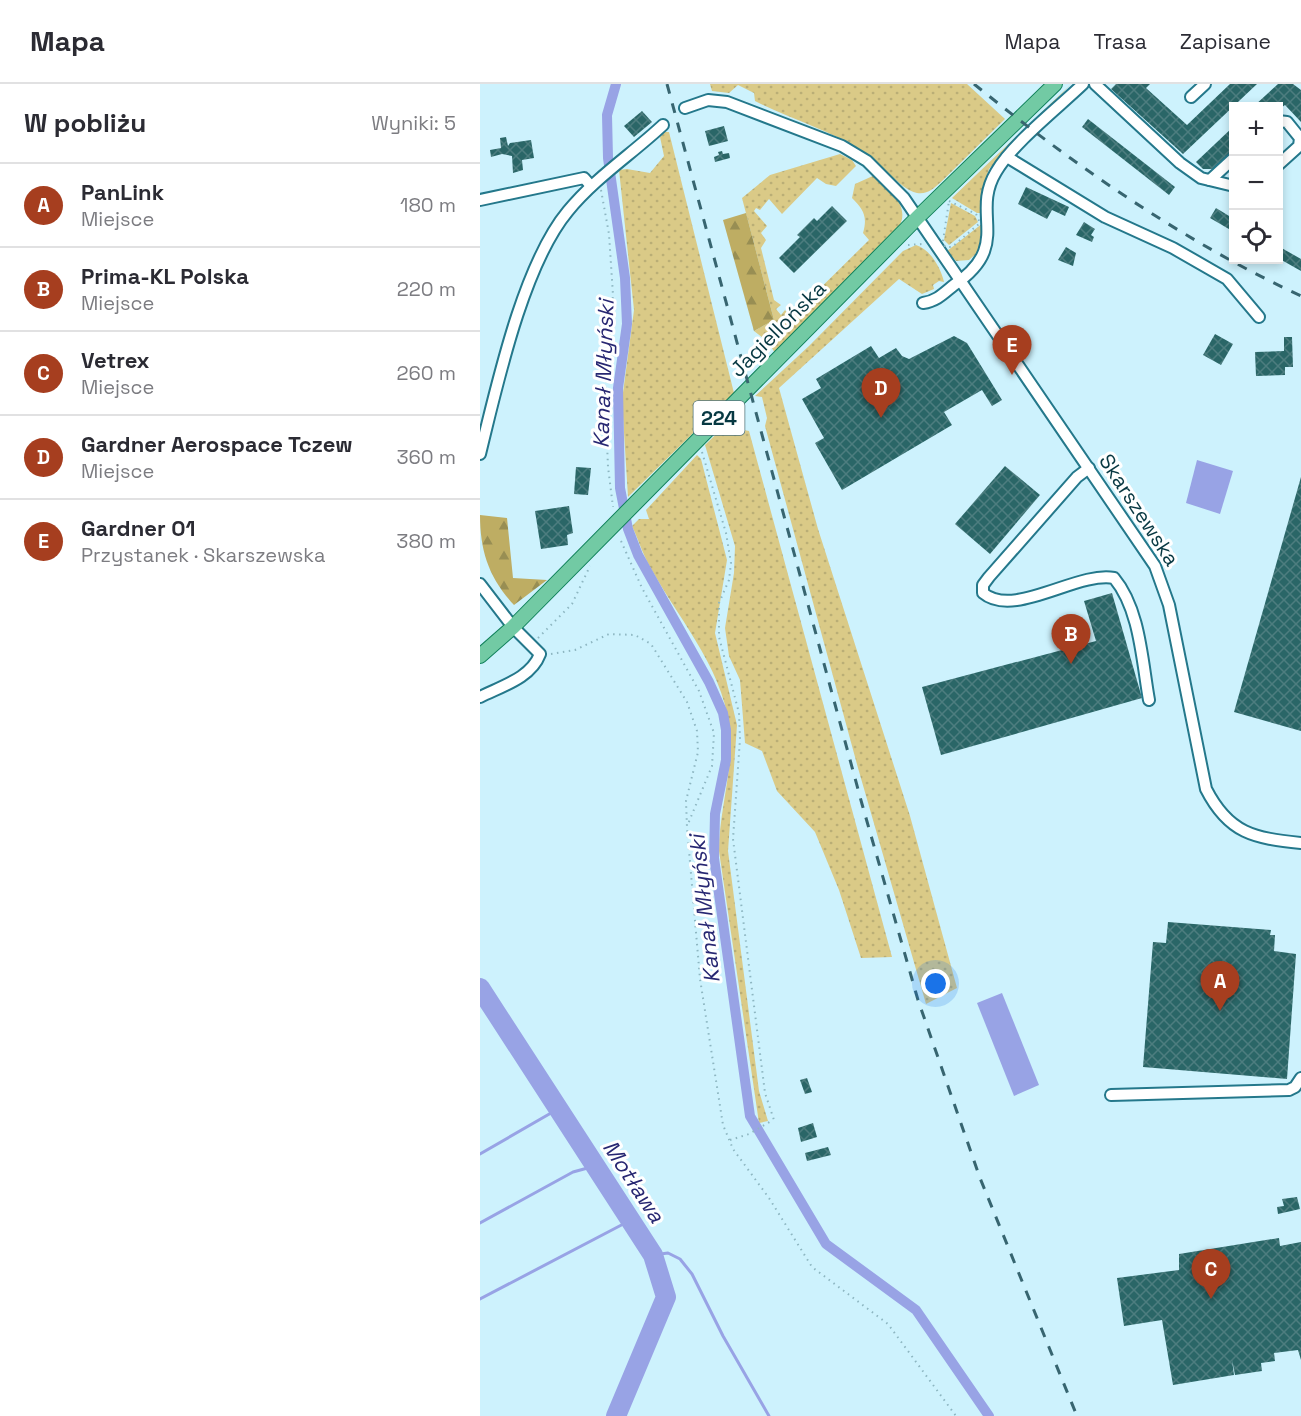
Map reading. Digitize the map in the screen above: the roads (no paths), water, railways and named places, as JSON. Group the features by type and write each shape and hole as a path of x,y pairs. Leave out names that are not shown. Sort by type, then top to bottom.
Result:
{"main road":[{"name":"Jagiellońska","path":"480,656 513,627 917,218 1055,84"}],"street":[{"path":"923,303 933,302 977,266 985,251 989,233 990,183 1007,157 1083,84"},
{"path":"1095,84 1180,163 1201,178 1229,185"},
{"path":"1191,97 1205,84"},
{"name":"Skarszewska","path":"685,108 708,100 727,102 842,147 867,161 887,179 961,281 1144,548 1162,582 1198,759 1206,789 1215,808 1241,831 1260,838 1301,843"},
{"path":"1283,122 1287,122 1300,138 1299,146 1283,160"},
{"path":"480,454 500,372 546,246 566,213 599,180 663,125"},
{"path":"1007,157 1105,217 1173,248 1227,279 1259,317"},
{"path":"1210,180 1229,162"},
{"path":"480,200 584,178 599,180"},
{"path":"1089,468 1077,477 989,577 983,585 983,593 991,600 1008,602 1102,578 1114,578 1124,589 1133,618 1149,700"},
{"path":"480,585 513,627 540,654 536,664 522,677 480,697"},
{"path":"1111,1095 1289,1090 1295,1087 1301,1078"}],"water":[{"path":"1197,460 1233,471 1220,514 1186,503"},
{"path":"1002,993 1039,1085 1014,1096 977,1003"}],"waterway":[{"name":"Kanał Młyński","path":"616,84 607,115 608,158 625,278 627,324 618,388 620,488 628,529 638,555 709,682 723,713 726,730 726,760 715,814 714,858 750,1116 826,1244 916,1310 989,1416"},
{"name":"Motława","path":"480,988 653,1255 666,1297 616,1416"},
{"path":"480,1154 558,1109"},
{"path":"480,1223 573,1172 595,1166"},
{"path":"480,1299 631,1220"},
{"path":"653,1255 668,1253 680,1259 692,1274 723,1336 769,1416"}],"railway":[{"path":"667,84 862,804 918,1000 980,1178 1077,1416"},
{"path":"974,84 1051,144 1131,200 1214,251 1301,296"}],"place":[{"name":"Gardner 01","path":"1012,375"},
{"name":"Gardner Aerospace Tczew","path":"881,418"},
{"name":"Prima-KL Polska","path":"1071,664"},
{"name":"PanLink","path":"1220,1011"},
{"name":"Vetrex","path":"1211,1299"}]}
